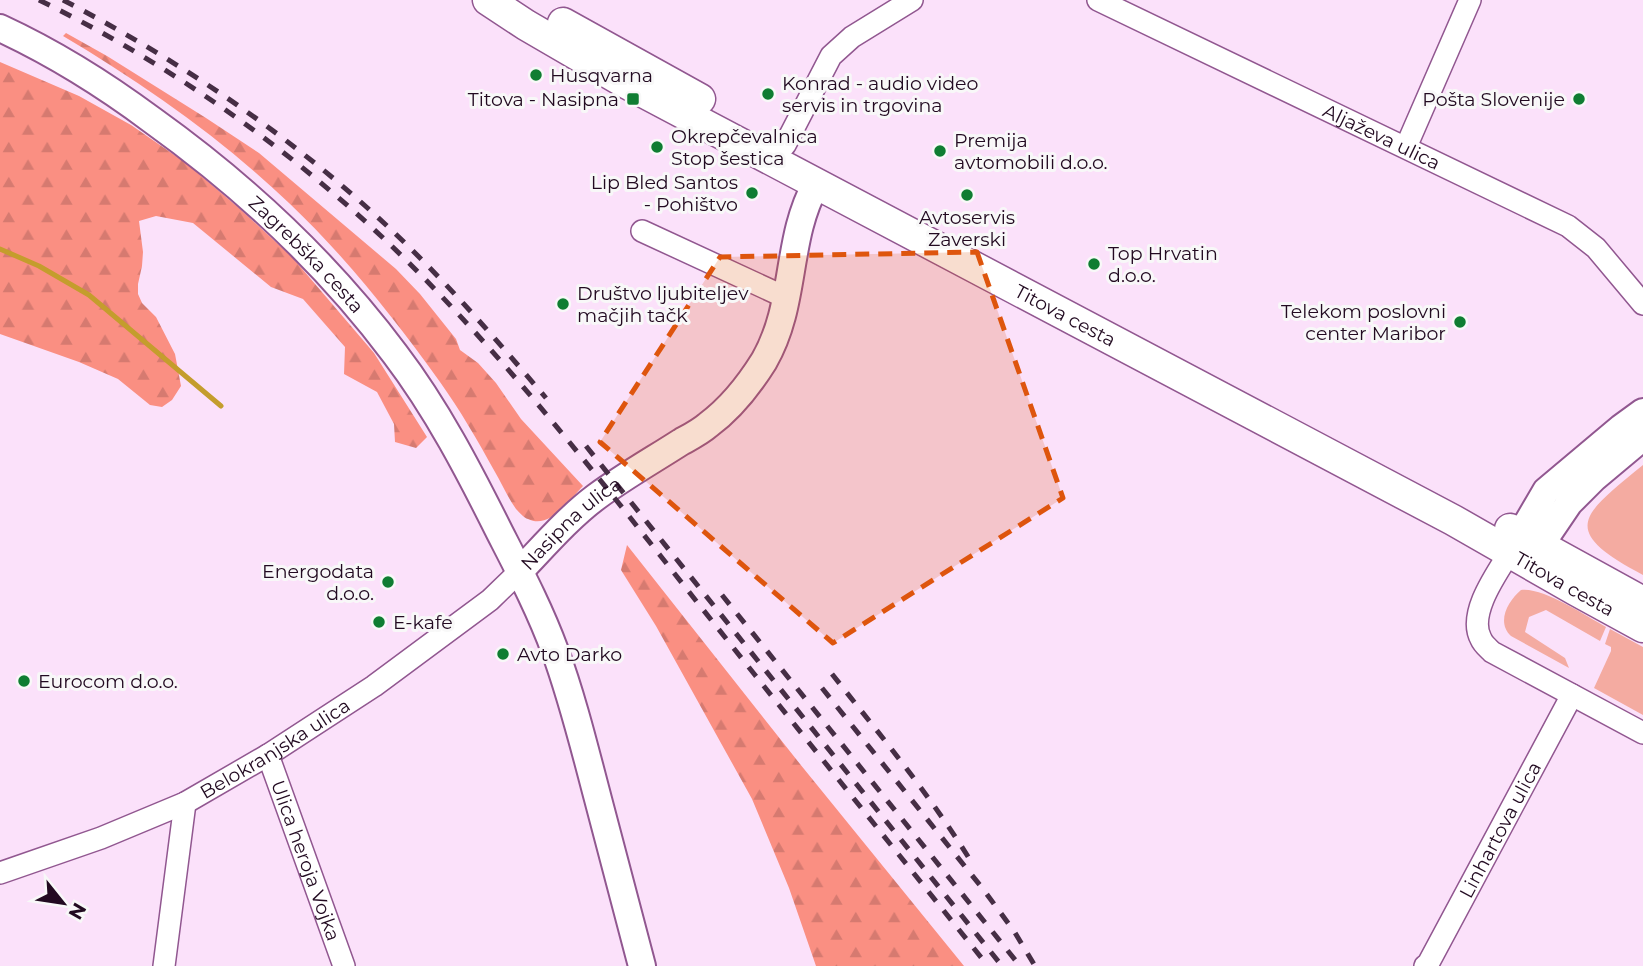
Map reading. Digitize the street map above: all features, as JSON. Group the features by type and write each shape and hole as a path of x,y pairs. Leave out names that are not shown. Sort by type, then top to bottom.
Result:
{"main road":[{"name":"Titova cesta","path":"488,0 624,82 1453,520 1643,602"},
{"name":"Titova cesta","path":"523,0 785,145 1451,496 1524,549 1643,627"}],"street":[{"path":"785,145 831,56 852,37 912,0"},
{"name":"Aljaževa ulica","path":"1098,0 1568,226 1596,248 1643,304"},
{"path":"1406,148 1470,0"},
{"name":"Zagrebška cesta","path":"0,28 82,72 197,152 261,207 317,262 397,355 434,410 465,463 520,571"},
{"name":"Nasipna ulica","path":"642,966 580,728 555,651 520,571 597,496 708,426 732,404 751,381 774,344 787,298 797,234 807,201 816,184"},
{"path":"642,231 787,298"},
{"path":"1524,549 1546,491 1643,412"},
{"path":"1643,437 1594,478 1493,581 1478,614 1477,626 1479,637 1492,652 1643,733"},
{"name":"Belokranjska ulica","path":"0,873 101,838 184,803 268,755 374,686 490,600 520,571"},
{"name":"Linhartova ulica","path":"1428,965 1572,695"},
{"name":"Ulica heroja Vojka","path":"268,755 344,966"},
{"path":"164,966 184,803"}],"highlighted area":[{"path":"977,252 1063,498 833,643 600,442 720,257"}],"shaded area":[{"path":"1643,465 1643,575 1598,546 1589,534 1588,522 1593,510 1605,497"},
{"path":"1521,590 1552,597 1606,627 1600,641 1546,610 1529,617 1525,632 1565,658 1569,668 1511,636 1504,624 1504,618 1512,600"},
{"path":"1610,629 1643,647 1643,715 1594,688 1611,651 1611,647 1605,644"}],"green space":[{"path":"66,33 107,56 259,153 396,269 456,339 460,350 478,363 521,419 583,486 566,505 544,520 536,521 522,515 510,500 469,426 440,382 350,266 289,203 236,156 152,93 63,36"},
{"path":"0,62 79,96 131,125 186,163 239,208 292,257 374,353 427,437 416,448 395,442 394,424 377,392 344,374 345,347 303,299 271,287 193,223 156,216 139,221 143,252 138,294 142,303 156,317 175,354 181,386 172,400 162,407 150,405 118,379 0,334"},
{"path":"627,545 964,966 816,966 789,888 752,799 656,626 621,570"}],"waterway":[{"path":"0,249 39,266 89,295 221,406"}],"railway":[{"path":"39,0 140,55 236,118 327,188 412,266 488,347 561,432 988,966"},
{"path":"63,0 110,25 200,80 287,141 328,174 425,263 546,398"},
{"path":"586,446 1002,966"},
{"path":"722,595 1020,966"},
{"path":"832,674 923,790 972,863"},
{"path":"822,688 983,889 1014,931 1035,966"}],"place":[{"name":"Husqvarna","path":"536,75"},
{"name":"Konrad - audio video servis in trgovina","path":"768,94"},
{"name":"Titova - Nasipna","path":"633,99"},
{"name":"Pošta Slovenije","path":"1579,99"},
{"name":"Okrepčevalnica Stop šestica","path":"657,147"},
{"name":"Premija avtomobili d.o.o.","path":"940,151"},
{"name":"Lip Bled Santos - Pohištvo","path":"752,193"},
{"name":"Avtoservis Zaverski","path":"967,195"},
{"name":"Top Hrvatin d.o.o.","path":"1094,264"},
{"name":"Društvo ljubiteljev mačjih tačk","path":"563,304"},
{"name":"Telekom poslovni center Maribor","path":"1460,322"},
{"name":"Energodata d.o.o.","path":"388,582"},
{"name":"E-kafe","path":"379,622"},
{"name":"Avto Darko","path":"503,654"},
{"name":"Eurocom d.o.o.","path":"24,681"}]}
